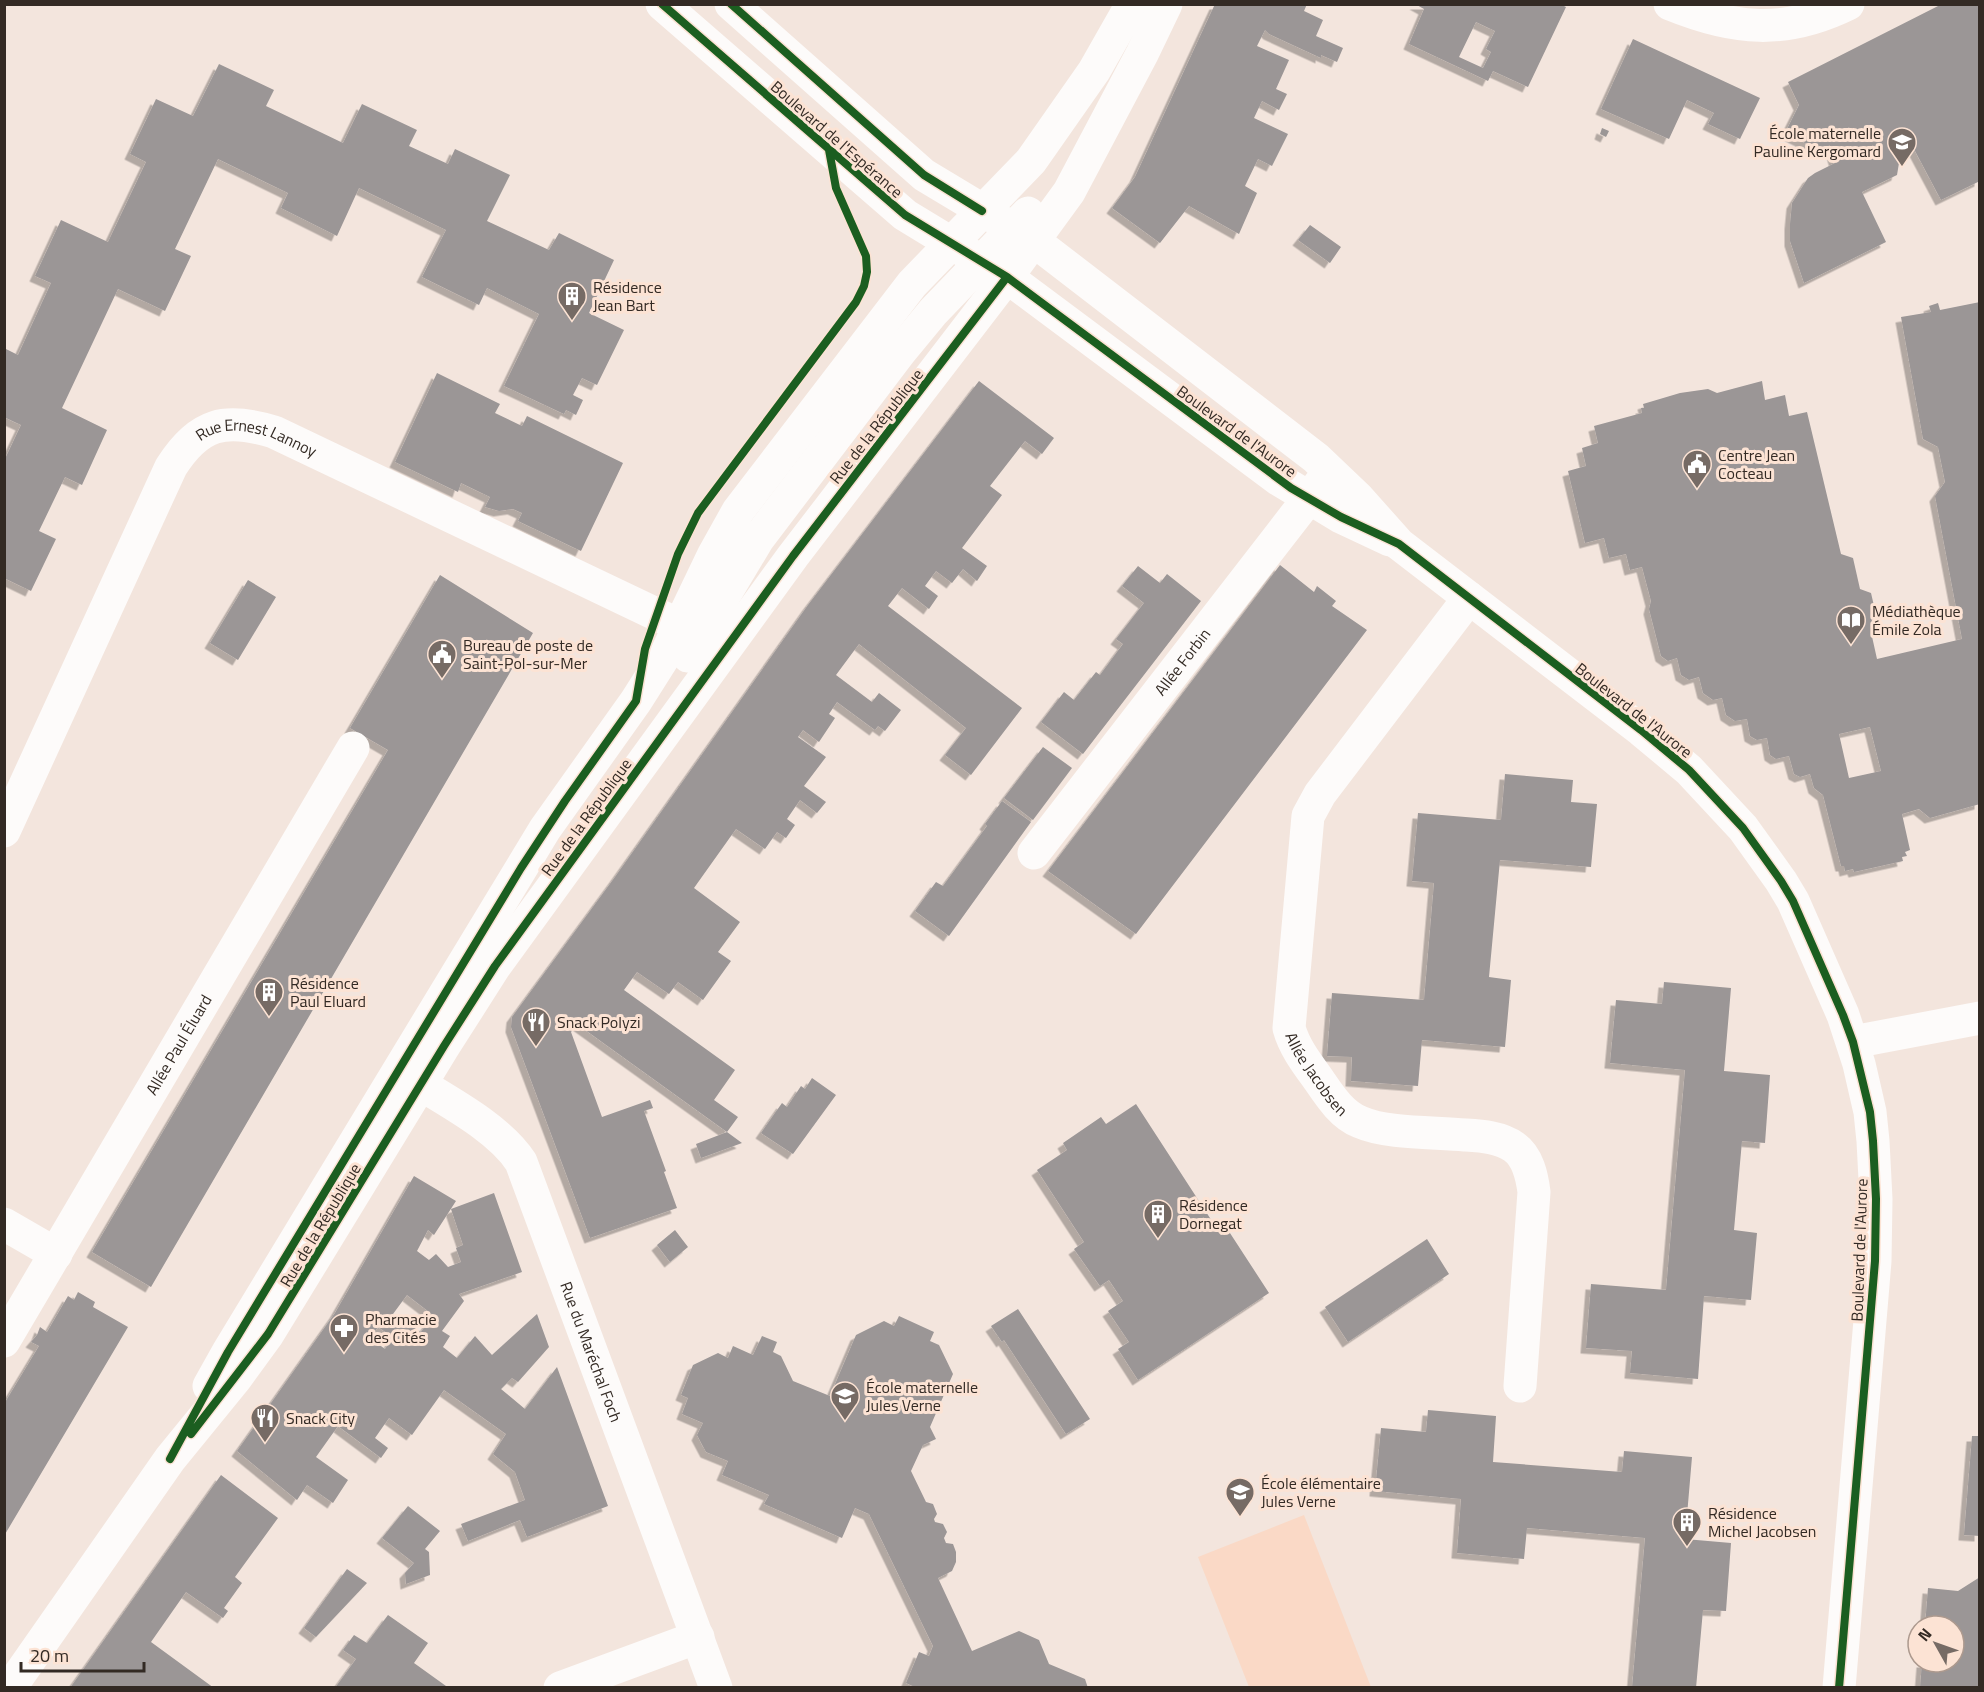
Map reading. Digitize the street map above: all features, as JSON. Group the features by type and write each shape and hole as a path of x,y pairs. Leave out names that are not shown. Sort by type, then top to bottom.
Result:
{"street":[{"name":"Boulevard de l'Espérance","path":"662,4 885,200 905,215 994,269"},
{"name":"Boulevard de l'Espérance","path":"731,4 924,175 1023,235"},
{"name":"Rue de la République","path":"10,1688 170,1460 228,1352 409,1078 545,829 636,701 667,652 714,554 738,511 912,284 1031,161 1099,62 1132,4"},
{"name":"Rue de la République","path":"409,1078 482,986 793,556 994,269 1023,235 1069,192 1166,4"},
{"path":"1670,4 1718,22 1759,26 1796,22 1848,4"},
{"name":"Boulevard de l'Aurore","path":"1023,235 1280,429 1330,471 1400,544 1641,730 1689,770 1737,820 1782,882 1840,1006 1853,1042 1870,1112 1876,1199 1873,1303 1839,1688"},
{"name":"Boulevard de l'Aurore","path":"994,269 1269,472 1308,498 1358,526 1400,544"},
{"name":"Rue Ernest Lannoy","path":"4,831 171,467 190,442 201,432 216,426 229,423 274,432 681,626"},
{"name":"Allée Forbin","path":"1034,854 1330,471"},
{"name":"Allée Jacobsen","path":"1469,598 1320,794 1306,820 1289,1028 1301,1055 1333,1100 1346,1114 1359,1122 1389,1129 1488,1137 1515,1147 1523,1157 1532,1178 1534,1192 1520,1386"},
{"name":"Allée Paul Éluard","path":"4,1341 353,748"},
{"path":"1853,1042 1980,1018"},
{"name":"Rue du Maréchal Foch","path":"409,1078 498,1135 515,1152 521,1162 717,1688"},
{"path":"4,1224 56,1254"},
{"path":"560,1688 698,1636"}],"shaded area":[{"path":"1304,1515 1371,1687 1249,1687 1198,1557"}],"building":[{"path":"1215,4 1307,4 1304,11 1323,20 1316,36 1343,48 1337,62 1321,55 1321,58 1265,30 1257,46 1289,60 1276,89 1287,94 1279,110 1262,101 1254,118 1288,134 1272,166 1258,159 1245,186 1257,193 1239,234 1189,206 1160,243 1112,208 1135,177"},
{"path":"1415,4 1560,4 1566,7 1528,87 1493,71 1488,81 1409,44 1424,9","holes":["1476,22 1495,31 1486,49 1491,52 1483,68 1459,57"]},
{"name":"École maternelle Pauline Kergomard","path":"1942,4 1980,4 1980,181 1941,200 1914,149 1896,158 1899,163 1897,175 1862,192 1886,242 1804,283 1790,241 1792,203 1808,178 1835,163 1832,152 1827,154 1785,133 1799,105 1788,82"},
{"path":"1633,39 1760,98 1740,139 1708,124 1714,113 1687,100 1669,139 1601,109"},
{"name":"Résidence Jean Bart","path":"219,64 274,90 266,106 343,143 362,104 417,130 409,146 448,164 455,149 510,175 487,221 549,250 559,233 614,260 589,313 624,330 597,385 582,378 573,395 583,400 576,415 566,410 564,414 504,386 539,314 487,288 479,305 422,277 446,230 359,188 337,236 281,208 288,193 218,159 175,249 191,256 165,311 118,289 62,408 107,430 82,485 65,477 39,531 56,539 31,591 4,578 4,461 21,425 4,417 4,348 18,355 51,283 35,276 61,220 108,242 146,162 130,154 156,99 193,116"},
{"path":"1602,128 1609,131 1606,137 1600,134"},
{"path":"1310,225 1341,247 1330,263 1298,240"},
{"path":"1980,302 1980,804 1930,818 1919,809 1902,814 1910,850 1905,852 1907,856 1902,857 1903,861 1854,872 1853,869 1845,871 1844,866 1841,866 1823,795 1814,788 1810,774 1800,777 1794,774 1789,756 1776,759 1770,755 1767,738 1757,740 1750,736 1747,719 1735,721 1726,715 1722,698 1713,700 1703,693 1699,677 1689,680 1681,675 1677,658 1668,661 1661,656 1649,609 1651,601 1642,567 1630,570 1626,554 1609,558 1604,538 1585,543 1568,471 1586,466 1582,448 1598,443 1594,426 1642,413 1643,404 1680,393 1708,389 1717,393 1762,381 1765,400 1785,395 1789,416 1807,412 1841,554 1853,558 1860,589 1871,593 1878,623 1871,632 1877,659 1962,639 1935,496 1945,482 1938,447 1923,439 1901,317 1931,312 1929,306 1938,303 1940,310","holes":["1870,727 1881,771 1849,778 1839,734"]},
{"path":"437,373 500,404 495,413 522,426 527,416 623,463 581,551 518,521 522,513 513,509 499,511 485,507 490,497 461,483 458,492 395,462"},
{"path":"979,381 1054,438 1042,454 1025,441 990,486 1002,495 962,548 987,566 977,581 963,569 952,583 936,571 925,586 938,596 929,609 902,588 888,606 1022,708 971,775 945,755 966,728 859,644 836,675 872,702 879,693 901,710 885,731 878,726 875,730 837,702 829,714 835,718 819,742 803,730 798,737 826,757 804,786 826,802 817,813 800,800 787,819 795,825 786,838 777,832 765,849 736,829 694,888 740,922 718,952 731,961 703,1000 678,982 669,994 637,972 624,990 735,1070 714,1100 738,1117 727,1132 577,1024 571,1032 602,1117 650,1100 653,1108 644,1111 677,1208 590,1238 511,1027 512,1017 615,877 808,605"},
{"path":"1280,565 1314,592 1317,586 1336,601 1332,606 1367,630 1136,934 1048,871"},
{"path":"1138,566 1160,583 1167,574 1201,601 1083,754 1041,722 1064,692 1074,700 1096,672 1100,675 1123,644 1116,639 1144,603 1122,586"},
{"name":"Résidence Paul Eluard","path":"440,575 533,633 151,1287 92,1252 388,750 350,728"},
{"path":"248,580 276,597 238,660 210,643"},
{"path":"1043,747 1072,768 1033,820 1004,798"},
{"path":"1505,774 1573,780 1571,802 1597,804 1591,867 1500,860 1489,977 1511,980 1505,1047 1422,1040 1418,1086 1351,1081 1352,1057 1327,1056 1332,993 1424,1000 1434,883 1412,881 1418,813 1501,820"},
{"path":"1002,801 1031,822 949,936 915,911 936,882 943,886 987,826 985,824"},
{"path":"1664,982 1731,988 1724,1071 1770,1075 1765,1143 1742,1141 1734,1230 1757,1233 1751,1300 1704,1296 1698,1379 1630,1373 1632,1351 1586,1348 1591,1284 1666,1290 1685,1070 1610,1063 1616,1000 1662,1004"},
{"path":"812,1078 836,1095 793,1154 761,1133 782,1103 787,1107 801,1086 805,1089"},
{"name":"Résidence Dornegat","path":"1136,1104 1221,1235 1228,1230 1269,1293 1138,1380 1118,1349 1129,1342 1108,1311 1123,1301 1109,1280 1100,1286 1074,1249 1084,1242 1037,1170 1067,1150 1063,1143 1101,1117 1106,1124"},
{"path":"727,1132 742,1143 701,1158 696,1144"},
{"path":"414,1176 456,1201 434,1235 428,1230 417,1251 429,1260 436,1254 448,1267 461,1262 456,1248 463,1245 451,1209 494,1193 522,1272 459,1294 464,1301 442,1331 450,1336 443,1347 457,1358 475,1336 492,1355 537,1314 549,1347 518,1382 512,1378 501,1389 525,1409 557,1367 608,1506 527,1537 520,1520 468,1541 461,1524 525,1500 515,1472 493,1454 506,1434 444,1390 412,1435 389,1418 375,1438 388,1448 381,1458 338,1426 316,1457 348,1480 333,1503 307,1485 297,1500 237,1451 335,1313","holes":["407,1295 433,1315 421,1332 393,1314","378,1327 393,1337 385,1349 370,1338"]},
{"path":"675,1230 688,1247 670,1262 657,1245"},
{"path":"1427,1239 1449,1274 1348,1342 1325,1307"},
{"path":"78,1292 95,1302 93,1307 128,1327 4,1536 4,1404 39,1346 31,1342 40,1327 47,1332 68,1296 74,1300"},
{"path":"1018,1309 1090,1419 1066,1434 1004,1340 1002,1342 991,1326"},
{"path":"899,1316 934,1332 930,1341 939,1345 953,1374 930,1427 936,1439 923,1445 911,1471 926,1502 933,1504 937,1514 935,1522 943,1524 947,1532 944,1538 946,1543 953,1544 956,1552 956,1562 952,1571 938,1578 972,1651 1019,1631 1039,1640 1049,1664 1085,1679 1088,1688 917,1688 906,1683 919,1652 929,1656 933,1646 869,1514 855,1508 842,1538 764,1504 769,1495 722,1475 728,1461 706,1452 697,1435 703,1423 682,1414 688,1398 681,1395 693,1365 718,1353 728,1358 733,1346 753,1355 762,1336 777,1342 773,1352 781,1356 793,1381 830,1396 856,1335 884,1321 894,1326"},
{"name":"Résidence Michel Jacobsen","path":"1428,1410 1496,1416 1493,1462 1622,1472 1624,1451 1692,1457 1685,1539 1731,1543 1726,1611 1703,1610 1696,1688 1632,1688 1645,1538 1527,1528 1524,1559 1457,1553 1461,1499 1375,1491 1381,1428 1426,1432"},
{"path":"1972,1436 1980,1436 1980,1536 1964,1535"},
{"path":"221,1475 278,1518 235,1577 242,1583 224,1608 228,1611 223,1618 186,1592 151,1642 214,1688 70,1688"},
{"path":"408,1506 440,1531 425,1549 429,1552 430,1575 406,1584 405,1573 414,1563 382,1538"},
{"path":"347,1569 367,1583 316,1637 304,1628"},
{"path":"1980,1577 1980,1688 1920,1688 1921,1674 1966,1674 1966,1614 1926,1614 1928,1588 1958,1591"},
{"path":"388,1615 428,1643 414,1663 446,1686 445,1688 335,1688 356,1659 343,1650 354,1635 367,1643"}],"cycle path":[{"path":"662,4 905,215 1007,277 1291,488 1341,517 1399,544 1641,730 1689,770 1743,828 1781,881 1793,901 1853,1042 1870,1112 1873,1141 1876,1199 1875,1261 1839,1688"},
{"path":"731,4 924,175 982,211"},
{"path":"170,1459 228,1352 521,868 636,701 645,649 678,554 698,513 856,302 864,286 867,272 866,256 836,188 829,150"},
{"path":"191,1434 268,1334 495,966 793,556 1007,277"}],"place":[{"name":"École maternelle Pauline Kergomard","path":"1902,168"},
{"name":"Résidence Jean Bart","path":"572,322"},
{"name":"Centre Jean Cocteau","path":"1697,490"},
{"name":"Médiathèque Émile Zola","path":"1851,646"},
{"name":"Bureau de poste de Saint-Pol-sur-Mer","path":"442,680"},
{"name":"Résidence Paul Eluard","path":"269,1018"},
{"name":"Snack Polyzi","path":"536,1048"},
{"name":"Résidence Dornegat","path":"1158,1240"},
{"name":"Pharmacie des Cités","path":"344,1354"},
{"name":"École maternelle Jules Verne","path":"845,1422"},
{"name":"Snack City","path":"265,1444"},
{"name":"École élémentaire Jules Verne","path":"1240,1518"},
{"name":"Résidence Michel Jacobsen","path":"1687,1548"}]}
